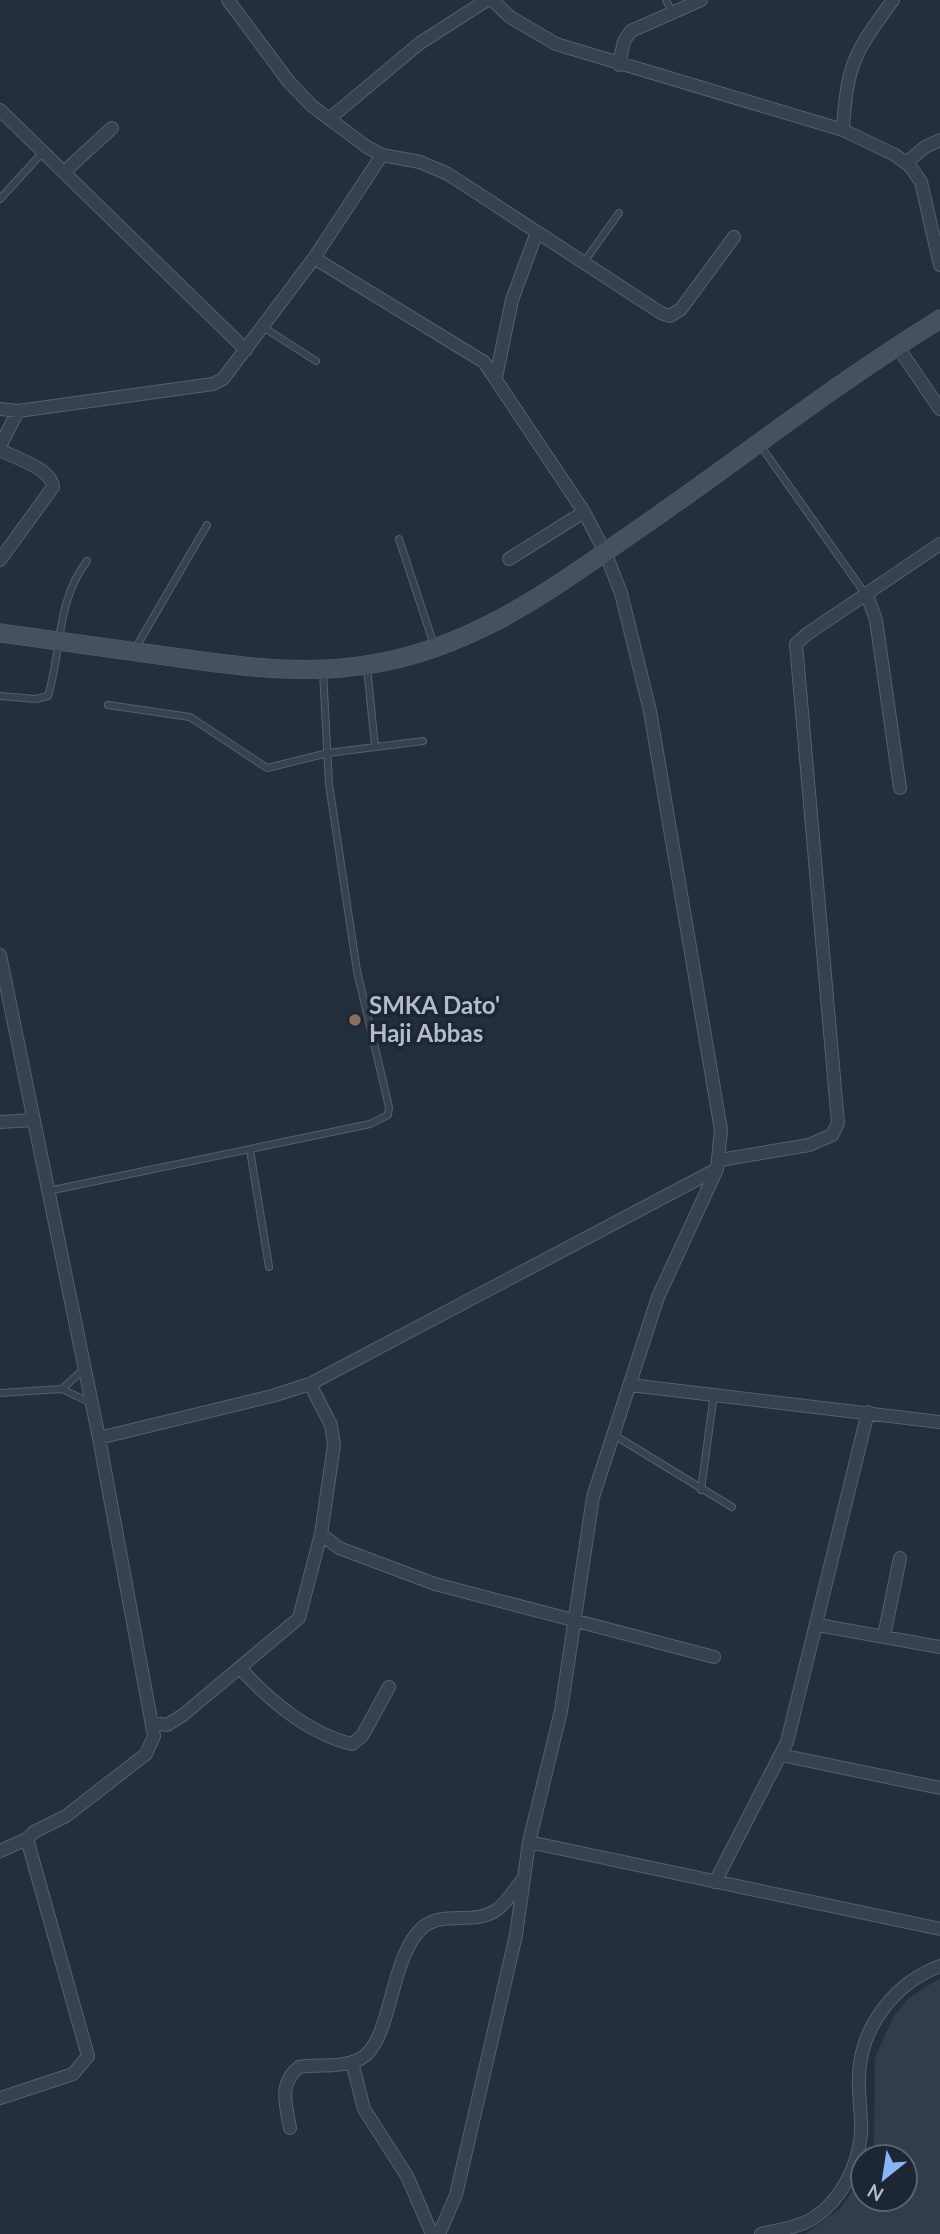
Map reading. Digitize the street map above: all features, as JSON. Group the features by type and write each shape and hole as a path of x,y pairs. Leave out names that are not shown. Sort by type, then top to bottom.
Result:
{"street":[{"path":"228,0 289,82 329,119 382,155 420,162 449,174 644,303 670,316 681,309 734,237"},
{"path":"329,119 420,43 489,0 510,18 556,44 843,130 906,163 916,173 926,195 940,265"},
{"path":"619,65 626,35 701,0"},
{"path":"843,130 849,69 867,35 893,0"},
{"path":"0,110 246,350"},
{"path":"64,172 112,128"},
{"path":"906,163 940,140"},
{"path":"0,409 19,411 213,384 230,373 314,258 382,155"},
{"path":"496,377 512,300 537,232"},
{"path":"314,258 471,352 496,377 584,512 605,552 621,593 650,711 721,1130 718,1165 658,1297 612,1433 589,1513 561,1711 529,1842 516,1935 456,2195 439,2234"},
{"path":"0,633 264,669 367,666 436,650 480,632 605,552 760,445 846,378 940,320"},
{"path":"897,346 940,409"},
{"path":"0,559 53,487 51,478 43,472 0,448 19,411"},
{"path":"509,559 584,512"},
{"path":"99,1438 310,1384 718,1165 809,1145 827,1139 836,1130 826,979 796,644 940,544"},
{"path":"867,595 876,620 900,788"},
{"path":"0,955 99,1438 154,1736 146,1754 66,1816 0,1851"},
{"path":"0,1122 34,1120"},
{"path":"153,1723 163,1726 172,1723 241,1669 299,1618 321,1534 334,1437 310,1384"},
{"path":"629,1385 940,1422"},
{"path":"715,1882 781,1755 818,1625 868,1412"},
{"path":"321,1534 339,1548 435,1584 714,1657"},
{"path":"884,1636 900,1558"},
{"path":"818,1625 940,1647"},
{"path":"241,1669 282,1707 330,1736 352,1744 362,1736 389,1687"},
{"path":"781,1755 940,1788"},
{"path":"0,2098 73,2074 81,2068 88,2056 27,1839"},
{"path":"529,1842 940,1929"},
{"path":"290,2128 284,2089 292,2073 299,2067 352,2062 367,2055 377,2043 400,1965 414,1937 433,1920 488,1915 497,1910 524,1879"},
{"path":"761,2234 809,2221 836,2198 853,2169 858,2150 861,2134 859,2075 868,2035 879,2014 897,1993 920,1974 940,1966"},
{"path":"352,2062 364,2109 407,2176 432,2234"}],"lane":[{"path":"666,0 672,14"},
{"path":"0,199 43,152"},
{"path":"583,263 619,213"},
{"path":"263,327 316,362"},
{"path":"760,445 867,595"},
{"path":"134,651 206,525"},
{"path":"399,539 436,650"},
{"path":"0,696 36,699 48,696 57,640 70,587 87,561"},
{"path":"367,666 375,746"},
{"path":"48,1191 250,1150 384,1119 389,1107 358,971 329,784 322,669"},
{"path":"108,705 190,717 267,768 328,753 423,741"},
{"path":"250,1150 268,1266"},
{"path":"62,1390 85,1369"},
{"path":"0,1393 62,1390 91,1403"},
{"path":"701,1489 714,1394"},
{"path":"612,1433 732,1507"}],"shaded area":[{"path":"940,1978 940,2234 805,2234 841,2208 849,2196 849,2213 919,2213 919,2143 874,2143 875,2058 894,2015 910,1997"}],"place":[{"name":"SMKA Dato' Haji Abbas","path":"355,1020"}]}
